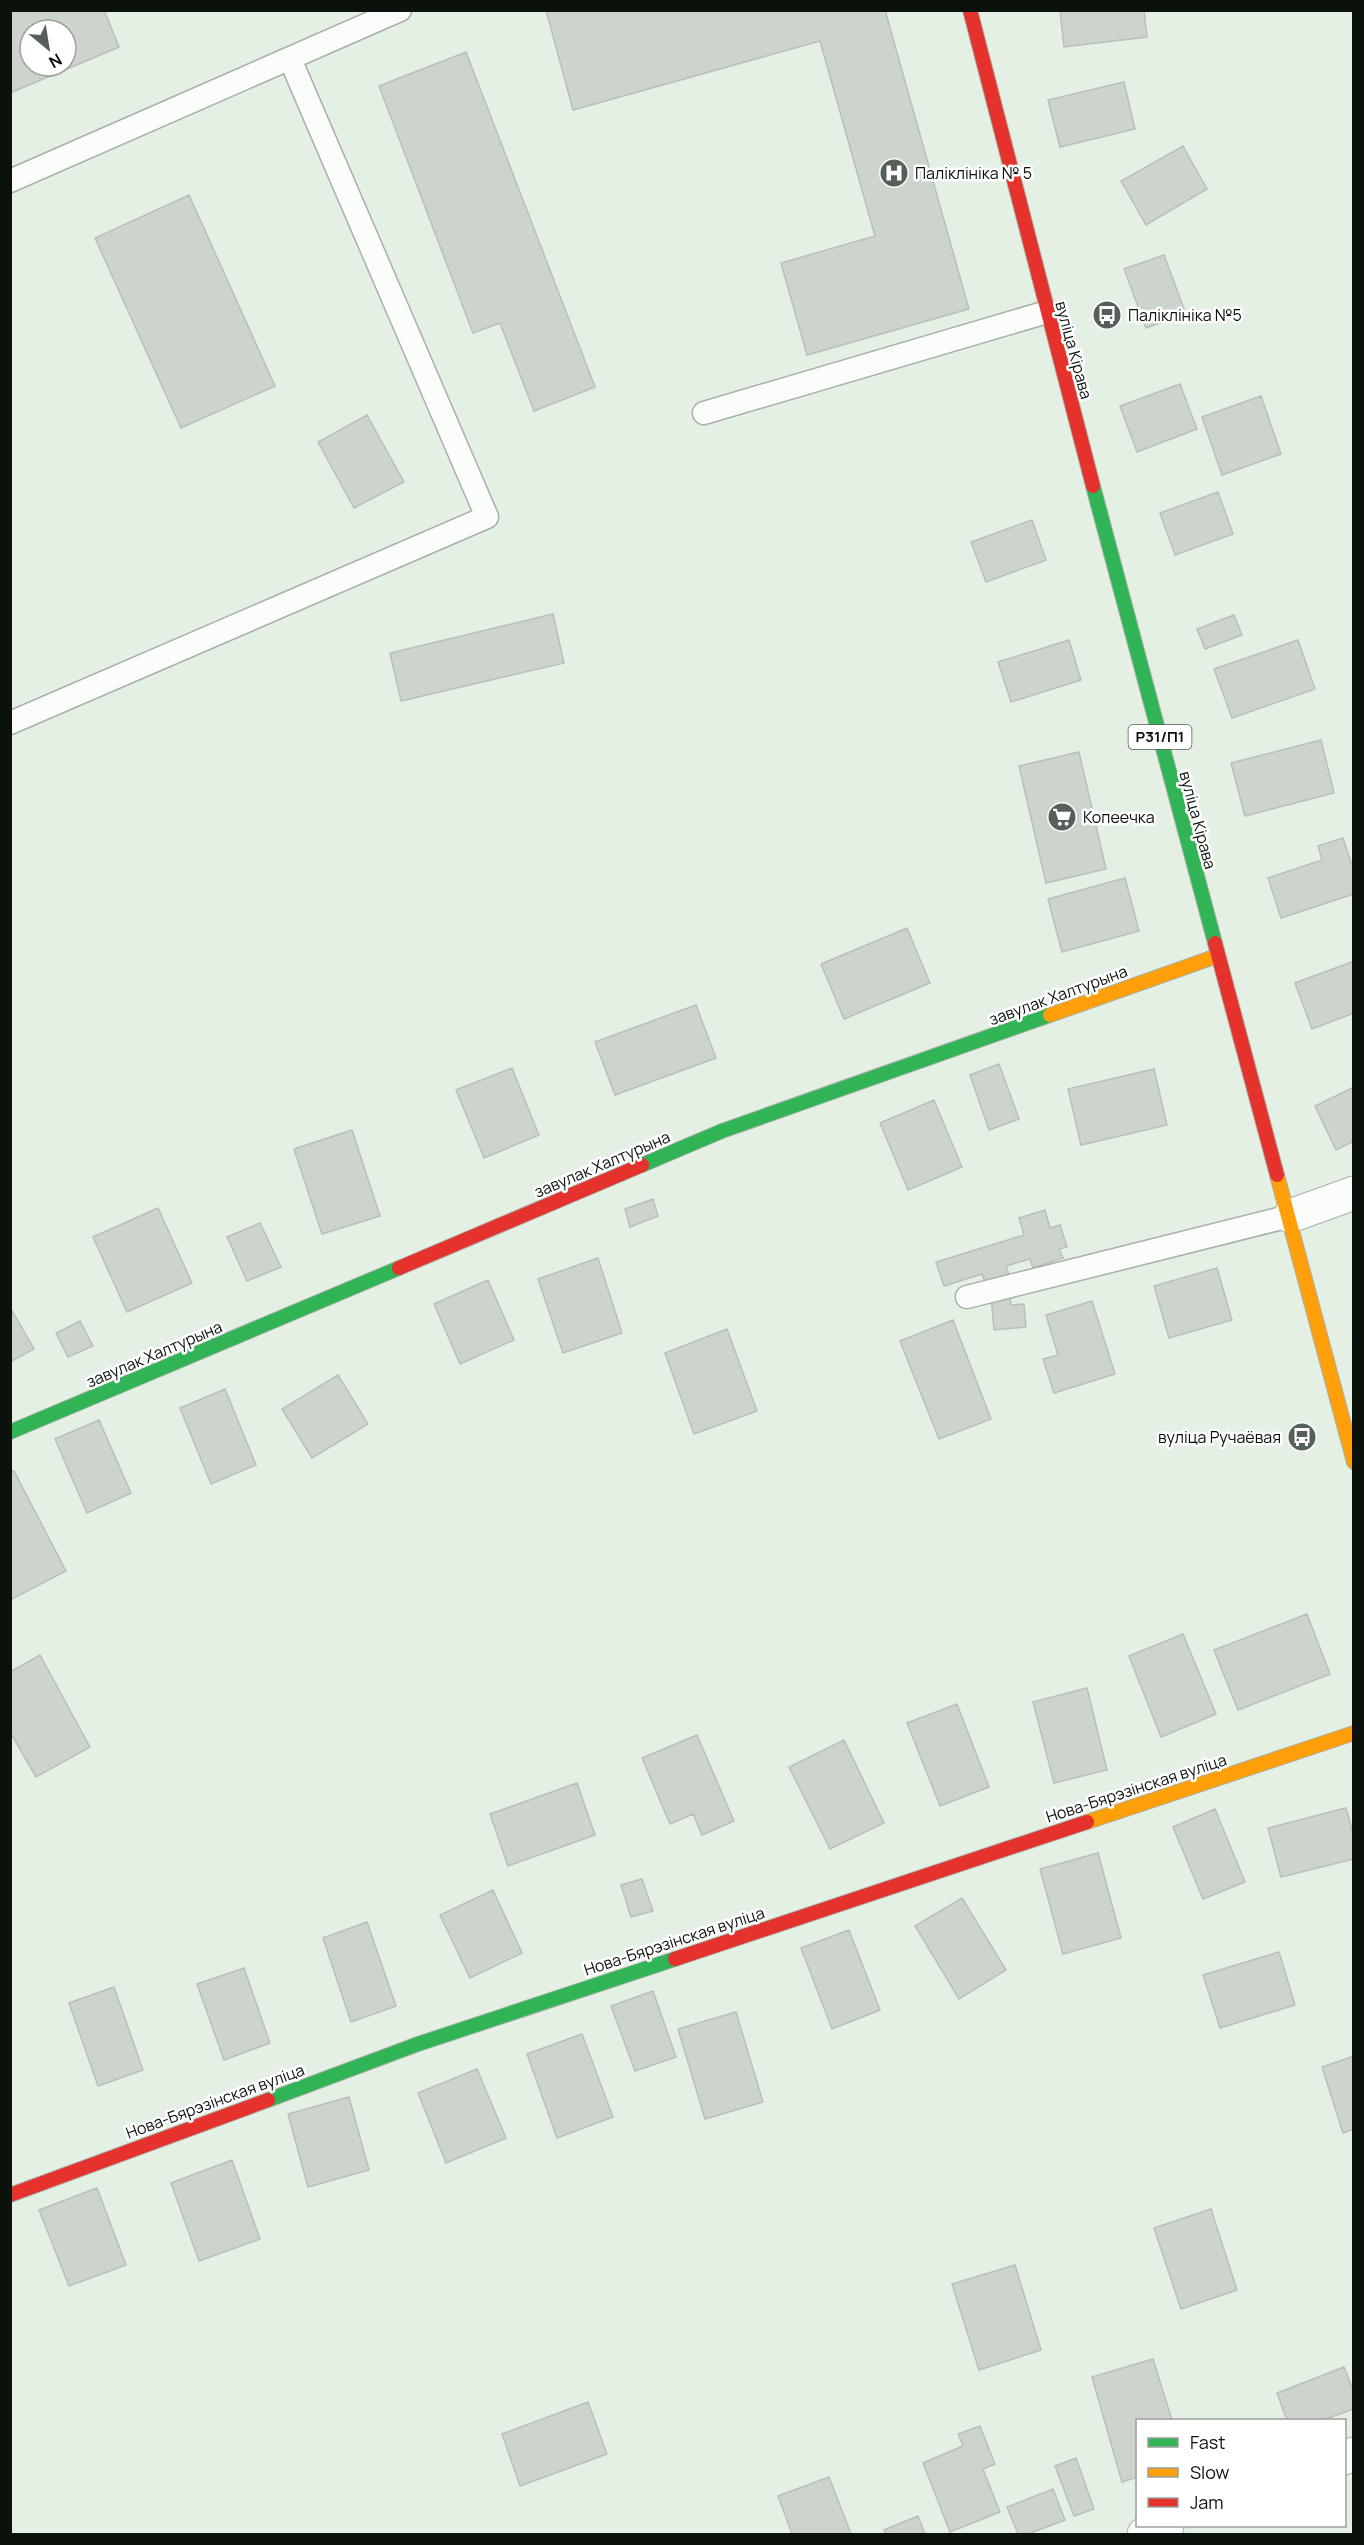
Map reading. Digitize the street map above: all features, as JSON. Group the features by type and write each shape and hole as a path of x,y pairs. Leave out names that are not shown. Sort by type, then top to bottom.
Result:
{"street":[{"name":"вуліца Кірава","path":"970,10 1047,312 1217,956 1290,1216 1353,1462"},
{"name":"завулак Халтурына","path":"10,1432 722,1131 1217,956"},
{"path":"1290,1216 1353,1193"},
{"name":"Нова-Бярэзінская вуліца","path":"10,2194 418,2044 1353,1733"},
{"path":"1144,2535 1164,2527"}],"lane":[{"path":"10,181 400,10"},
{"path":"10,723 487,517 290,58"},
{"path":"704,413 1047,312"},
{"path":"967,1297 1290,1216"}],"building":[{"path":"10,10 104,10 119,47 78,64 78,18 18,18 18,78 46,78 10,93"},
{"name":"Паліклініка № 5","path":"546,10 885,10 969,309 807,355 781,263 875,236 820,41 573,110"},
{"path":"1060,10 1144,10 1147,37 1064,47"},
{"path":"466,52 595,387 534,411 500,323 473,333 379,86"},
{"path":"1124,82 1135,129 1060,147 1048,100"},
{"path":"1183,146 1207,189 1146,225 1121,181"},
{"path":"189,195 275,386 181,428 95,238"},
{"path":"1164,255 1186,314 1146,328 1124,269"},
{"path":"1180,384 1197,429 1137,452 1120,406"},
{"path":"1261,396 1281,454 1222,475 1202,417"},
{"path":"367,415 404,482 354,508 318,442"},
{"path":"1218,492 1233,534 1175,555 1160,513"},
{"path":"1032,520 1046,560 986,582 971,542"},
{"path":"553,614 564,663 401,701 390,653"},
{"path":"1234,615 1242,635 1205,649 1197,629"},
{"path":"1069,640 1081,680 1011,702 998,662"},
{"path":"1298,640 1315,689 1232,718 1214,669"},
{"path":"1321,740 1334,793 1245,816 1231,763"},
{"name":"Копеечка","path":"1079,752 1106,869 1046,883 1019,766"},
{"path":"1343,838 1354,871 1354,894 1281,918 1268,878 1322,860 1318,846"},
{"path":"1125,878 1139,931 1062,952 1048,899"},
{"path":"907,928 930,983 844,1019 821,964"},
{"path":"1354,961 1354,1013 1312,1029 1295,983"},
{"path":"696,1005 716,1058 615,1095 595,1042"},
{"path":"999,1064 1019,1119 989,1130 970,1075"},
{"path":"512,1068 539,1135 484,1158 456,1090"},
{"path":"1154,1069 1167,1125 1081,1145 1068,1089"},
{"path":"1354,1087 1354,1141 1336,1150 1315,1106"},
{"path":"934,1100 962,1167 908,1190 880,1123"},
{"path":"352,1130 380,1216 322,1234 294,1149"},
{"path":"653,1199 658,1216 630,1227 625,1209"},
{"path":"158,1208 192,1283 127,1312 93,1237"},
{"path":"1045,1210 1050,1228 1060,1225 1067,1247 1059,1249 1063,1258 1033,1268 1030,1259 1006,1266 1010,1278 986,1285 982,1274 944,1286 936,1262 1024,1235 1019,1218"},
{"path":"260,1223 281,1267 247,1281 227,1237"},
{"path":"598,1258 622,1333 563,1353 538,1279"},
{"path":"1217,1268 1232,1320 1169,1338 1154,1286"},
{"path":"488,1280 514,1340 460,1364 434,1304"},
{"path":"1010,1295 1011,1305 1024,1304 1026,1327 994,1330 991,1296"},
{"path":"1092,1301 1115,1374 1054,1393 1043,1359 1058,1355 1046,1315"},
{"path":"10,1307 34,1349 10,1362"},
{"path":"953,1320 991,1419 939,1439 900,1341"},
{"path":"80,1321 93,1346 68,1357 56,1333"},
{"path":"727,1329 757,1411 694,1434 665,1353"},
{"path":"338,1375 368,1424 312,1458 282,1409"},
{"path":"225,1389 256,1465 211,1484 180,1408"},
{"path":"99,1420 131,1493 87,1513 55,1439"},
{"path":"14,1471 66,1571 10,1600 10,1472"},
{"path":"1307,1614 1330,1674 1238,1710 1214,1650"},
{"path":"1183,1634 1216,1714 1161,1737 1129,1656"},
{"path":"40,1655 90,1747 36,1777 10,1732 10,1672"},
{"path":"1087,1688 1107,1770 1054,1783 1033,1702"},
{"path":"957,1704 989,1787 940,1806 907,1723"},
{"path":"697,1735 734,1821 702,1835 693,1814 670,1824 642,1758"},
{"path":"844,1740 884,1823 830,1849 789,1767"},
{"path":"577,1783 595,1835 508,1866 490,1814"},
{"path":"1346,1808 1354,1836 1354,1859 1281,1877 1268,1828"},
{"path":"1215,1809 1245,1882 1203,1899 1173,1827"},
{"path":"1098,1853 1121,1938 1063,1954 1040,1869"},
{"path":"642,1879 653,1911 631,1917 621,1885"},
{"path":"493,1890 522,1953 470,1978 440,1915"},
{"path":"962,1898 1006,1970 959,1999 915,1926"},
{"path":"367,1922 396,2006 351,2022 323,1938"},
{"path":"849,1930 880,2010 832,2029 801,1948"},
{"path":"1279,1952 1295,2005 1220,2028 1203,1975"},
{"path":"244,1968 270,2043 224,2060 197,1984"},
{"path":"114,1987 143,2070 98,2086 69,2003"},
{"path":"653,1991 676,2057 635,2071 611,2006"},
{"path":"736,2012 763,2102 705,2119 678,2029"},
{"path":"582,2034 613,2117 557,2138 527,2054"},
{"path":"1354,2056 1354,2129 1343,2133 1322,2067"},
{"path":"477,2069 506,2138 446,2163 418,2093"},
{"path":"349,2097 369,2170 308,2187 288,2114"},
{"path":"232,2160 260,2239 199,2261 171,2183"},
{"path":"97,2188 126,2265 69,2286 39,2210"},
{"path":"1211,2209 1237,2290 1181,2309 1154,2228"},
{"path":"1015,2265 1041,2350 979,2370 952,2284"},
{"path":"1153,2359 1172,2419 1136,2419 1136,2478 1122,2482 1092,2377"},
{"path":"1344,2367 1354,2393 1354,2409 1326,2419 1287,2419 1277,2393"},
{"path":"588,2402 607,2454 520,2486 502,2434"},
{"path":"980,2426 995,2464 983,2469 1000,2512 950,2532 923,2463 963,2446 958,2434"},
{"path":"1076,2458 1094,2509 1074,2516 1055,2466"},
{"path":"829,2477 851,2534 792,2534 778,2496"},
{"path":"1053,2489 1065,2520 1028,2534 1018,2534 1007,2507"},
{"path":"918,2516 925,2534 886,2534 884,2530"}],"traffic: fast":[{"path":"1093,486 1215,943"},
{"path":"642,1165 722,1131 1050,1015"},
{"path":"10,1432 399,1268"},
{"path":"268,2100 418,2044 675,1959"}],"traffic: slow":[{"path":"1050,1015 1217,956"},
{"path":"1277,1175 1354,1462"},
{"path":"1087,1822 1354,1733"}],"traffic: jam":[{"path":"970,10 1093,486"},
{"path":"1215,943 1277,1175"},
{"path":"399,1268 642,1165"},
{"path":"675,1959 1087,1822"},
{"path":"10,2195 268,2100"}],"place":[{"name":"Паліклініка № 5","path":"894,173"},
{"name":"Паліклініка №5","path":"1107,315"},
{"name":"Копеечка","path":"1062,817"},
{"name":"вуліца Ручаёвая","path":"1302,1437"}]}
